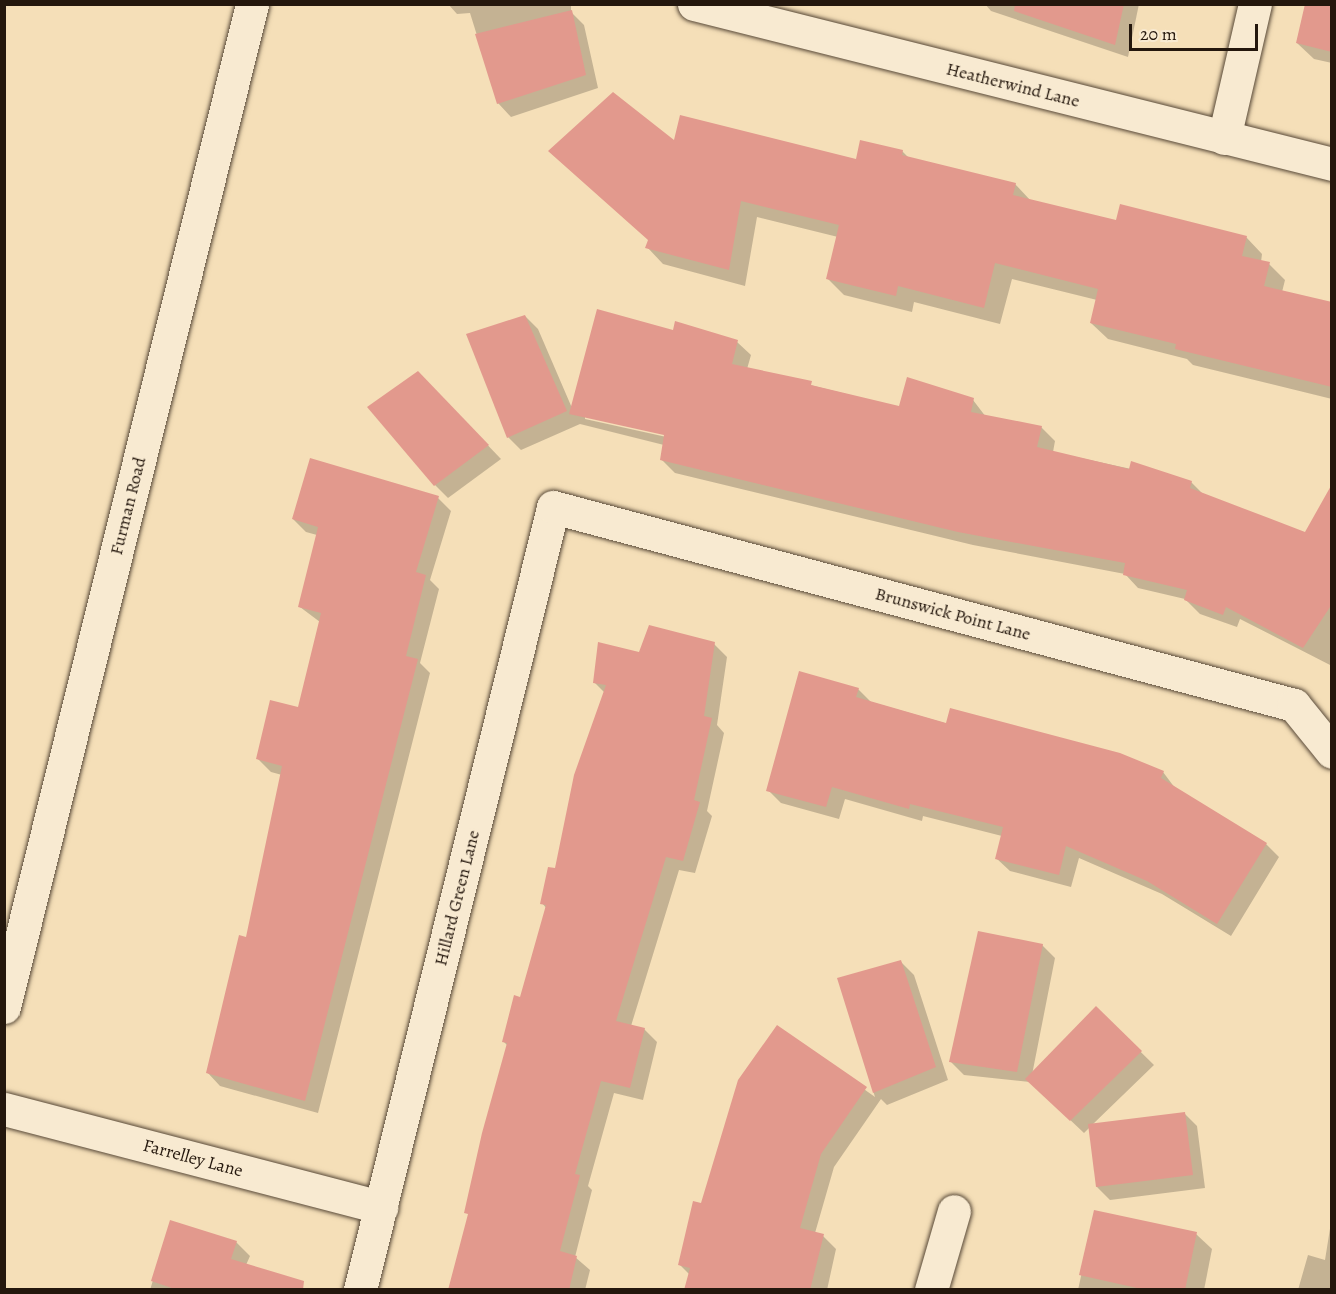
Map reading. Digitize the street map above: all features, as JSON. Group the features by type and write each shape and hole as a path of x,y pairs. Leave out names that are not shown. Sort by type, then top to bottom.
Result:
{"street":[{"name":"Furman Road","path":"4,1007 252,4"},
{"name":"Heatherwind Lane","path":"694,4 1332,164"},
{"path":"1224,138 1256,4"},
{"name":"Brunswick Point Lane","path":"553,507 1294,705 1332,752"},
{"name":"Hillard Green Lane","path":"360,1290 553,507"},
{"name":"Farrelley Lane","path":"4,1109 381,1207"},
{"path":"931,1290 954,1211"}],"building":[{"path":"1015,4 1124,4 1115,45 1014,11"},
{"path":"1305,4 1332,4 1332,52 1296,43"},
{"path":"572,10 586,75 497,104 475,34"},
{"path":"613,92 674,140 680,115 856,159 860,140 903,150 902,155 1016,183 1013,195 1116,220 1120,204 1247,236 1242,256 1270,262 1264,286 1332,302 1332,387 1175,349 1176,344 1090,323 1098,289 995,263 984,308 898,286 896,296 826,279 839,225 741,201 729,270 645,248 648,240 548,151"},
{"path":"597,309 673,330 675,321 738,340 732,364 812,381 811,385 899,406 907,377 974,398 971,412 1042,426 1037,447 1129,469 1131,461 1192,481 1190,488 1305,532 1332,484 1332,604 1303,648 1226,607 1223,615 1184,600 1187,590 1123,575 1125,563 958,532 660,460 664,435 569,414"},
{"path":"525,315 567,411 507,438 466,334"},
{"path":"418,371 489,445 434,486 367,407"},
{"path":"310,458 439,496 416,572 426,575 406,656 418,659 305,1101 206,1073 239,935 246,937 282,766 256,759 270,700 298,707 321,613 298,607 318,527 292,519"},
{"path":"649,625 715,642 704,716 712,718 694,800 700,802 683,861 666,857 616,1021 645,1028 630,1088 601,1081 575,1174 580,1175 560,1251 577,1256 569,1290 448,1290 468,1214 464,1213 482,1133 507,1043 502,1042 514,995 520,997 546,905 540,904 548,867 555,868 574,775 606,685 593,683 598,642 639,652"},
{"path":"799,671 859,688 856,697 946,723 950,708 1120,753 1164,771 1161,778 1267,843 1217,924 1147,881 1066,846 1059,875 995,859 1003,827 910,804 909,809 832,787 826,807 766,791"},
{"path":"978,931 1043,944 1017,1072 949,1062"},
{"path":"901,960 936,1067 873,1093 837,978"},
{"path":"1096,1006 1142,1051 1070,1121 1025,1079"},
{"path":"777,1025 867,1087 821,1154 800,1228 824,1234 810,1290 684,1290 690,1268 678,1265 693,1201 701,1203 738,1080"},
{"path":"1185,1112 1193,1175 1096,1187 1088,1124"},
{"path":"1094,1210 1197,1232 1185,1290 1146,1290 1079,1275"},
{"path":"170,1220 237,1241 231,1259 304,1281 303,1290 178,1290 151,1281"}]}
